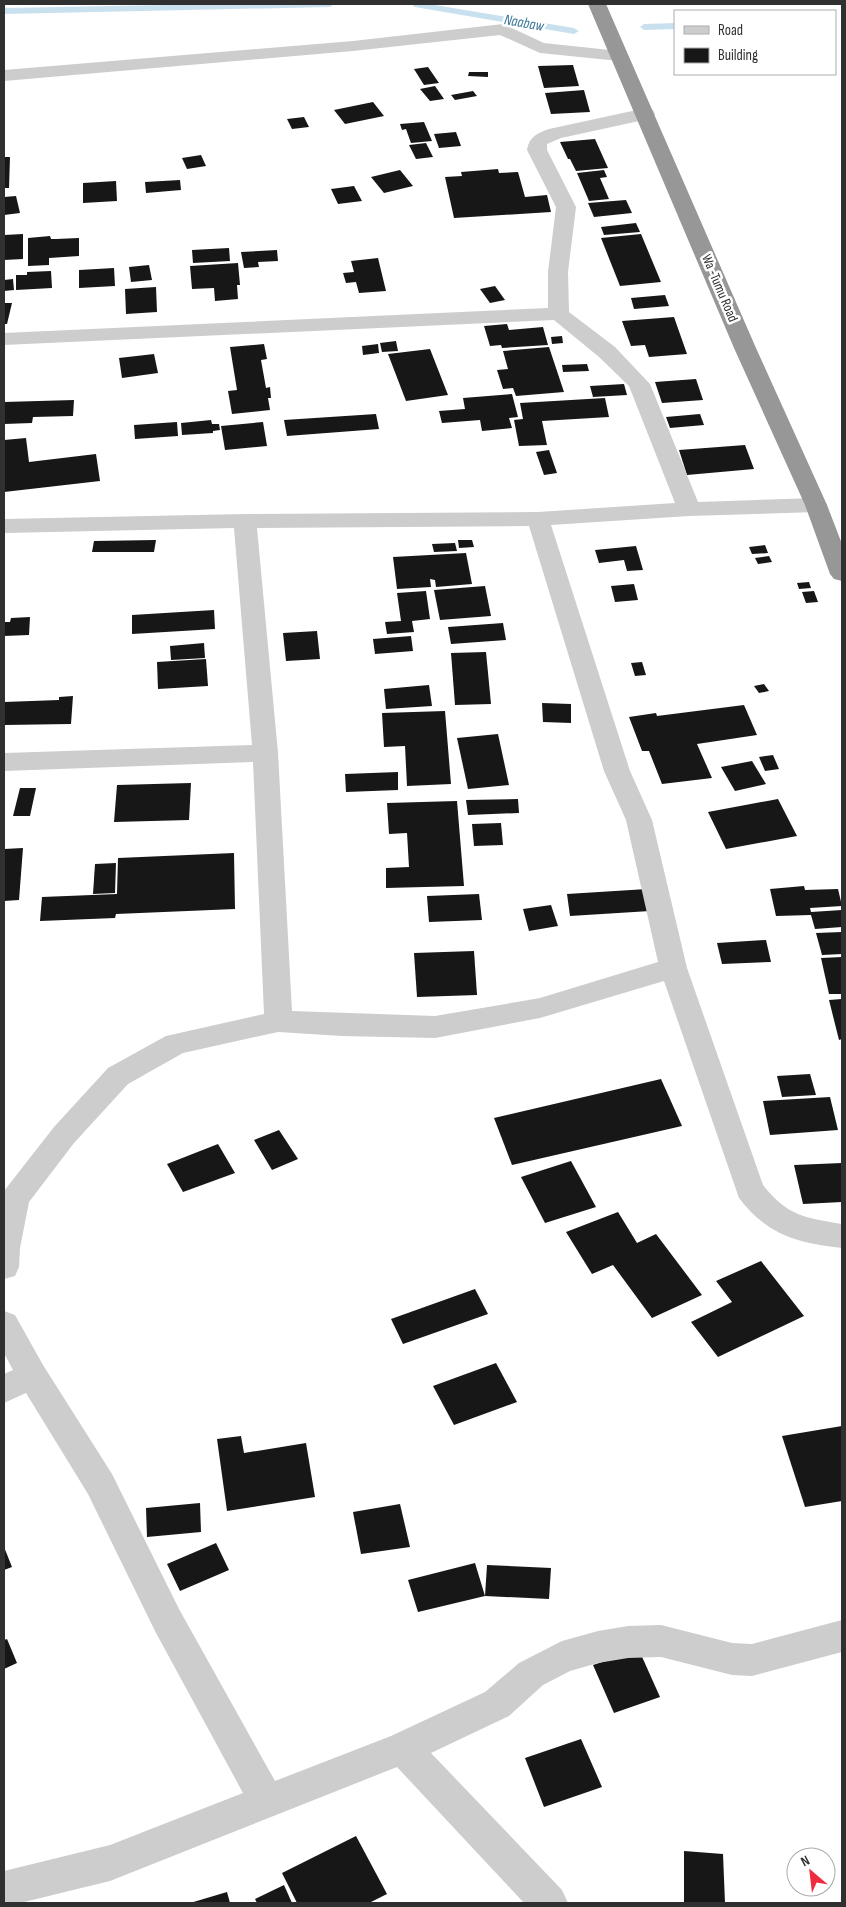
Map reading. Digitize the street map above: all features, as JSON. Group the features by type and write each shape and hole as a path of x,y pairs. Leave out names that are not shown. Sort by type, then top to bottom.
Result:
{"highway":[{"name":"Wa -Tumu Road","path":"597,4 646,114 745,348 816,505 842,574"}],"street":[{"path":"4,76 228,58 503,29 540,48 619,56"},
{"path":"560,314 558,272 566,207 537,150 538,142 556,133 646,114"},
{"path":"4,339 560,314 607,352 639,384 689,509"},
{"path":"4,526 246,521 538,519 689,509 816,505"},
{"path":"538,519 616,771 639,820 673,968 750,1190 760,1205 775,1218 801,1230 842,1236"},
{"path":"246,521 265,753 278,1021"},
{"path":"4,762 265,753"},
{"path":"4,1267 5,1248 15,1198 64,1135 118,1076 176,1044 278,1021 342,1025 435,1027 540,1008 673,968"},
{"path":"4,1324 18,1382 100,1484 167,1620 267,1802"},
{"path":"4,1889 110,1862 403,1748 497,1704 531,1674 562,1657 598,1647 628,1642 661,1641 732,1659 752,1660 770,1657 842,1636"},
{"path":"403,1748 549,1903"}],"building":[{"path":"573,65 579,86 544,88 538,66"},
{"path":"428,67 439,83 424,85 414,69"},
{"path":"469,72 488,72 488,77 468,76"},
{"path":"435,86 444,99 430,101 420,89"},
{"path":"584,90 590,112 551,114 545,93"},
{"path":"473,91 477,96 455,100 451,95"},
{"path":"373,102 384,116 345,124 334,110"},
{"path":"304,117 309,127 292,129 287,119"},
{"path":"424,122 432,141 411,143 406,129 402,130 400,124"},
{"path":"456,132 461,146 439,148 434,134"},
{"path":"595,139 608,168 576,171 560,142"},
{"path":"426,143 433,157 416,159 409,145"},
{"path":"201,155 206,166 187,169 182,158"},
{"path":"4,157 10,157 9,188 4,188"},
{"path":"498,169 499,173 518,172 525,197 547,195 551,212 454,218 445,177 462,176 461,172"},
{"path":"400,170 413,186 384,193 371,177"},
{"path":"604,170 607,177 600,178 609,199 589,201 577,173"},
{"path":"180,180 181,190 146,193 145,182"},
{"path":"116,181 117,201 83,203 83,183"},
{"path":"354,186 362,201 338,204 331,189"},
{"path":"16,196 20,213 4,215 4,197"},
{"path":"626,200 632,213 594,217 588,203"},
{"path":"636,223 640,232 604,235 601,227"},
{"path":"23,234 23,259 4,260 4,235"},
{"path":"641,234 661,282 620,286 601,238"},
{"path":"50,236 51,239 79,238 79,256 49,258 49,265 28,266 28,238"},
{"path":"229,248 230,261 193,263 192,250"},
{"path":"277,250 278,261 258,262 259,267 244,268 241,252"},
{"path":"378,258 386,291 359,293 356,282 346,283 343,273 354,272 351,261"},
{"path":"238,263 240,285 237,285 238,299 215,301 214,288 192,289 190,266"},
{"path":"149,265 152,280 131,282 129,267"},
{"path":"114,268 115,286 79,288 79,270"},
{"path":"51,271 52,288 16,290 16,275 27,275 27,272"},
{"path":"13,279 14,290 4,291 4,280"},
{"path":"495,286 505,300 490,303 480,289"},
{"path":"156,287 157,312 126,314 125,289"},
{"path":"665,295 669,306 634,309 631,298"},
{"path":"4,303 12,303 7,324 4,324"},
{"path":"674,317 687,354 649,357 645,345 631,346 622,321"},
{"path":"507,324 509,330 543,327 548,345 502,348 501,345 490,346 484,326"},
{"path":"562,336 563,343 552,344 551,337"},
{"path":"396,341 398,351 382,352 380,343"},
{"path":"264,344 267,359 261,360 266,388 270,387 271,398 268,398 270,410 232,414 228,391 237,390 230,347"},
{"path":"378,344 379,353 363,355 362,346"},
{"path":"549,347 564,392 516,396 513,388 503,389 497,370 508,369 503,351"},
{"path":"430,349 448,395 406,401 388,354"},
{"path":"154,354 158,373 122,378 119,358"},
{"path":"587,364 589,371 563,372 562,365"},
{"path":"696,379 703,400 662,403 655,382"},
{"path":"624,384 627,395 593,397 590,386"},
{"path":"512,394 518,417 509,418 512,428 482,431 480,420 442,423 439,411 465,409 463,398"},
{"path":"605,398 609,417 542,421 547,445 519,446 514,420 523,419 520,403"},
{"path":"74,400 73,416 33,417 32,423 4,424 4,402"},
{"path":"376,414 379,429 287,436 284,420"},
{"path":"700,414 704,425 670,428 666,417"},
{"path":"211,420 212,424 219,424 220,430 213,431 213,433 182,435 181,423"},
{"path":"177,422 178,436 135,439 134,425"},
{"path":"263,422 267,446 225,450 221,426"},
{"path":"26,438 29,462 96,454 100,481 4,492 4,440"},
{"path":"745,445 754,469 687,475 679,450"},
{"path":"549,450 557,473 544,475 536,452"},
{"path":"156,540 154,552 92,552 94,541"},
{"path":"458,540 472,540 474,547 459,548"},
{"path":"455,543 457,551 434,552 432,544"},
{"path":"765,545 768,553 752,554 749,547"},
{"path":"636,546 643,570 627,571 624,560 599,563 595,550"},
{"path":"466,553 472,584 436,587 435,580 430,579 431,587 397,589 393,557"},
{"path":"769,556 772,562 758,564 755,558"},
{"path":"809,582 811,588 799,589 797,583"},
{"path":"634,584 638,600 615,602 611,586"},
{"path":"485,586 491,616 440,620 434,590"},
{"path":"426,591 430,619 412,621 414,632 387,634 385,622 401,621 397,593"},
{"path":"814,591 818,602 806,603 802,592"},
{"path":"214,610 215,629 132,634 132,615"},
{"path":"30,617 29,635 4,636 4,622 10,622 11,618"},
{"path":"503,623 506,640 451,644 448,627"},
{"path":"317,631 320,659 286,661 283,633"},
{"path":"411,636 413,651 375,654 373,639"},
{"path":"204,643 205,658 171,660 170,646"},
{"path":"486,652 491,704 455,705 451,653"},
{"path":"206,659 208,686 158,689 157,662"},
{"path":"642,662 646,675 635,676 631,663"},
{"path":"764,684 769,691 759,693 754,686"},
{"path":"429,685 432,706 386,709 384,689"},
{"path":"73,696 71,724 4,725 4,702 59,700 59,697"},
{"path":"542,703 571,704 571,723 543,722"},
{"path":"744,705 757,735 697,744 712,778 662,784 649,751 642,751 629,717 656,713 657,716"},
{"path":"445,711 451,784 407,786 405,746 384,747 382,713"},
{"path":"498,734 509,785 468,789 457,738"},
{"path":"773,755 779,769 765,771 759,757"},
{"path":"752,761 766,784 735,791 721,767"},
{"path":"398,772 398,790 346,792 345,774"},
{"path":"191,783 189,820 114,822 117,785"},
{"path":"20,788 36,788 30,816 13,816"},
{"path":"518,799 519,813 468,815 466,800"},
{"path":"778,799 797,836 726,849 708,812"},
{"path":"457,801 464,886 386,888 386,868 409,867 407,833 389,834 387,803"},
{"path":"501,823 503,845 474,846 472,824"},
{"path":"23,848 19,900 4,901 4,849"},
{"path":"234,853 235,909 116,914 115,918 40,921 42,897 117,894 118,858"},
{"path":"116,863 115,893 93,894 95,864"},
{"path":"804,886 805,890 838,889 842,906 810,908 811,912 842,910 842,927 815,929 811,915 776,916 770,889"},
{"path":"647,889 650,911 570,916 567,894"},
{"path":"479,894 482,920 429,922 427,896"},
{"path":"551,905 558,926 529,931 523,909"},
{"path":"842,932 842,954 822,955 816,933"},
{"path":"766,940 771,962 722,964 717,943"},
{"path":"474,951 477,995 417,997 414,953"},
{"path":"842,957 842,994 829,994 821,958"},
{"path":"842,999 842,1039 839,1040 829,1000"},
{"path":"810,1074 816,1095 782,1097 777,1076"},
{"path":"661,1079 682,1126 512,1165 494,1118"},
{"path":"830,1097 838,1130 770,1135 763,1101"},
{"path":"279,1130 298,1159 272,1170 254,1140"},
{"path":"218,1144 235,1173 183,1192 167,1164"},
{"path":"571,1161 596,1207 545,1223 521,1177"},
{"path":"842,1163 842,1202 803,1204 794,1165"},
{"path":"618,1212 637,1243 656,1234 702,1295 652,1318 613,1265 592,1274 566,1232"},
{"path":"761,1261 804,1316 718,1357 691,1322 732,1302 716,1281"},
{"path":"475,1289 488,1314 403,1344 391,1319"},
{"path":"496,1363 517,1402 454,1425 433,1386"},
{"path":"842,1426 842,1501 805,1507 782,1436"},
{"path":"241,1436 244,1453 306,1443 315,1497 227,1511 217,1439"},
{"path":"200,1503 201,1532 147,1537 146,1508"},
{"path":"400,1504 410,1547 361,1554 353,1512"},
{"path":"216,1543 229,1570 180,1591 167,1564"},
{"path":"4,1547 12,1567 4,1570"},
{"path":"475,1563 485,1596 418,1612 408,1580"},
{"path":"487,1565 551,1568 549,1599 485,1596"},
{"path":"7,1639 17,1663 4,1669 4,1640"},
{"path":"639,1650 660,1697 614,1713 593,1665"},
{"path":"581,1739 602,1787 544,1807 525,1758"},
{"path":"356,1836 387,1894 369,1903 297,1903 282,1873"},
{"path":"684,1851 723,1854 725,1903 684,1903"},
{"path":"284,1885 292,1903 257,1903 255,1899"},
{"path":"227,1892 230,1903 190,1903"}],"waterway":[{"name":"Naabaw","path":"4,11 330,4"},
{"name":"Naabaw","path":"415,4 574,31"},
{"name":"Naabaw","path":"836,21 842,20"},
{"name":"Naabaw","path":"644,27 674,26"}]}
